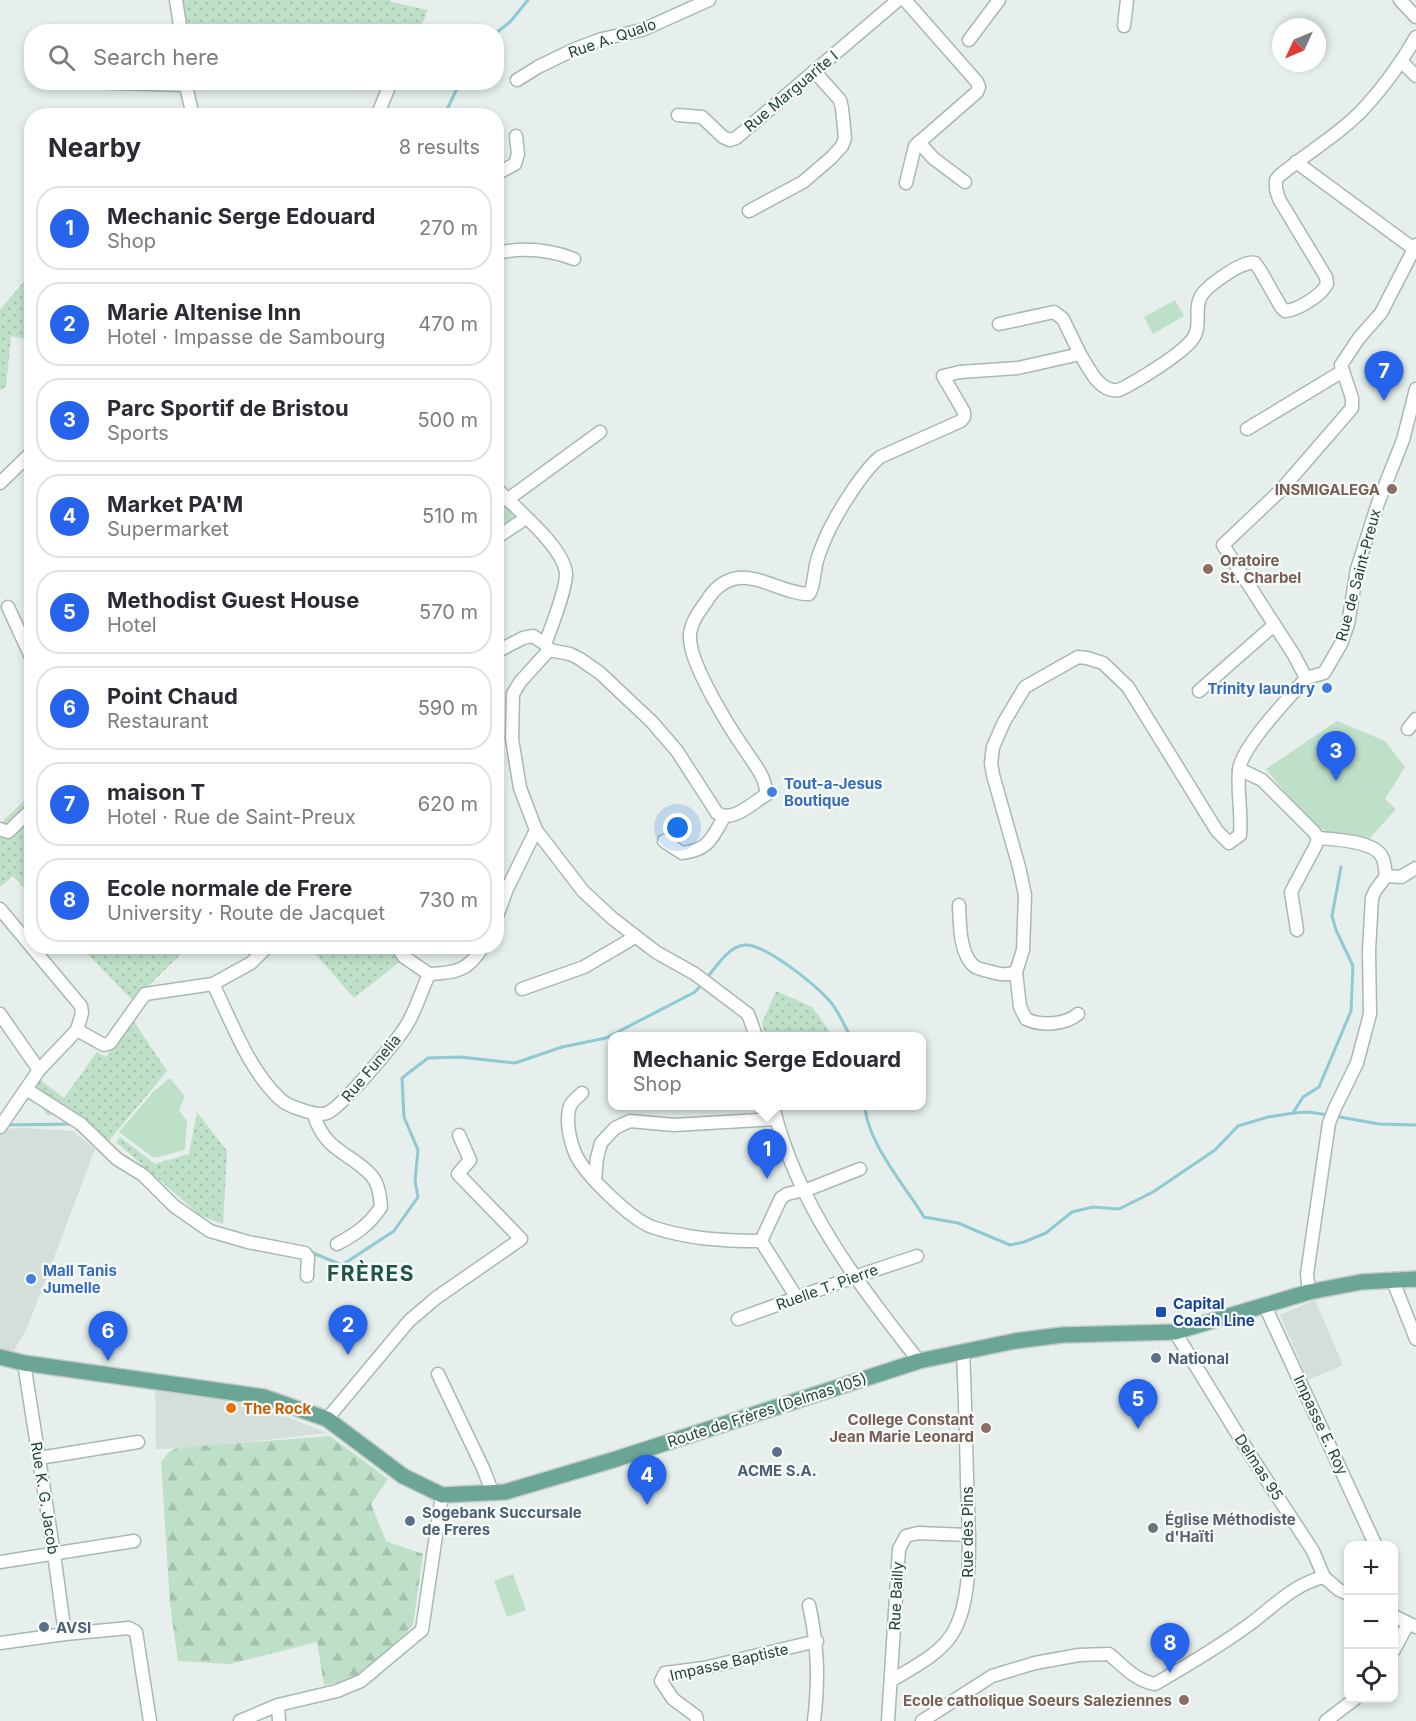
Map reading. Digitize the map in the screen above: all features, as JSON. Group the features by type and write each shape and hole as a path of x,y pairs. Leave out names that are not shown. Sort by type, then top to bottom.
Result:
{"main road":[{"name":"Route de Frères (Delmas 105)","path":"0,1357 24,1363 264,1397 327,1419 403,1476 441,1495 493,1494 613,1460 919,1360 1015,1341 1062,1335 1175,1332 1309,1292 1361,1282 1416,1280"}],"street":[{"path":"176,0 180,24"},
{"name":"Rue A. Qualo","path":"517,80 575,49 602,39 642,30 709,0"},
{"name":"Rue Marguarite I","path":"678,115 702,117 723,137 730,140 736,138 898,0"},
{"path":"904,0 979,87 977,92 919,142 913,151 906,183"},
{"path":"969,40 999,0"},
{"path":"1124,26 1127,0"},
{"path":"1400,0 1416,17"},
{"path":"999,324 1054,312 1064,319 1080,354 1106,389 1112,391 1127,386 1180,351 1192,340 1199,323 1198,307 1201,296 1214,283 1246,263 1255,263 1281,307 1286,311 1292,310 1323,291 1327,284 1326,277 1279,199 1276,180 1296,162 1344,127 1366,106 1402,62 1416,37"},
{"path":"1402,62 1416,76"},
{"path":"749,212 803,183 831,158 846,138 840,100 814,71"},
{"path":"186,90 191,108"},
{"path":"380,108 388,90"},
{"path":"504,170 515,164 518,154 516,136"},
{"path":"919,142 933,158 965,182"},
{"path":"1296,162 1415,247 1381,313 1346,355 1341,365 1352,398 1352,408 1281,490 1223,545 1273,626 1294,655 1306,678"},
{"path":"504,251 532,249 556,252 574,260"},
{"path":"504,648 532,636 548,647 580,659 600,673 652,722 677,751 717,813 724,817 732,816 766,795 764,780 732,732 697,665 690,640 691,629 696,615 709,596 724,582 750,578 780,589 809,594 812,590 823,542 871,464 880,457 961,421 964,417 964,412 943,376 960,372 1018,368 1080,354"},
{"path":"1247,429 1342,371"},
{"name":"Rue de Saint-Preux","path":"1239,770 1242,759 1257,736 1306,678 1324,674 1341,644 1348,624 1357,570 1378,503 1403,440 1416,389"},
{"path":"507,500 600,432"},
{"path":"0,483 24,460"},
{"path":"504,497 553,545 566,573 548,647 513,694 512,739 520,788 536,830 583,891 635,937 695,975 748,1014 755,1032"},
{"path":"504,533 526,518"},
{"path":"8,607 24,642"},
{"path":"1199,692 1273,626"},
{"path":"1078,1014 1070,1020 1058,1023 1031,1022 1026,1019 1020,1007 1016,972 1023,950 1025,896 991,763 993,747 1004,722 1029,683 1078,657 1103,663 1128,687 1217,831 1229,843 1240,835 1242,821 1239,770 1262,780 1318,838 1362,844 1382,855 1386,876 1372,898 1369,950 1370,1014 1357,1063 1329,1123 1307,1274 1309,1292"},
{"path":"0,829 8,832 24,817"},
{"path":"664,841 682,853 702,849 710,841 724,817"},
{"path":"504,898 536,830"},
{"path":"1297,930 1291,892 1318,838"},
{"path":"1386,876 1401,877 1416,868"},
{"path":"959,905 960,932 964,948 972,964 994,973 1016,972"},
{"path":"0,909 24,938"},
{"path":"522,989 584,967 635,937"},
{"path":"4,1122 39,1070 77,1030 82,1013 81,1006 38,954"},
{"path":"77,1030 106,1045 114,1040 145,993 213,984 251,963 260,954"},
{"path":"402,954 429,975 457,972 478,954"},
{"name":"Rue Funelia","path":"313,1113 322,1115 329,1113 352,1091 408,1023 429,975"},
{"path":"213,984 246,1052 269,1088 282,1101 313,1113 333,1148 372,1176 379,1189 381,1207 373,1220 359,1232 337,1244"},
{"path":"0,1014 39,1070"},
{"path":"26,1089 81,1124 117,1159 143,1175 174,1206 210,1231 248,1242 305,1253 308,1262 307,1276"},
{"path":"582,1093 570,1104 568,1123 576,1155 595,1180 625,1210 650,1226 717,1241 761,1242"},
{"path":"774,1110 788,1157 802,1190 827,1234 854,1277 919,1360"},
{"path":"595,1180 601,1143 615,1128 630,1121 674,1125 776,1119"},
{"path":"327,1419 410,1321 436,1299 521,1239 458,1174 470,1160 459,1135"},
{"path":"761,1242 781,1198 860,1169"},
{"path":"761,1242 797,1298"},
{"name":"Ruelle T. Pierre","path":"738,1319 917,1256"},
{"path":"1393,1281 1416,1339"},
{"name":"Impasse E. Roy","path":"1265,1306 1374,1541"},
{"name":"Delmas 95","path":"1175,1332 1251,1456 1313,1551 1324,1577"},
{"name":"Rue des Pins","path":"891,1680 939,1649 954,1631 962,1612 967,1590 969,1535 963,1351"},
{"name":"Rue K. G. Jacob","path":"24,1363 65,1634"},
{"path":"438,1374 493,1494"},
{"path":"39,1458 138,1442"},
{"path":"240,1721 278,1705 337,1691 361,1681 422,1630 441,1495"},
{"name":"Rue Bailly","path":"888,1721 899,1549 906,1536 918,1533 969,1535"},
{"path":"0,1562 134,1541"},
{"path":"922,1721 992,1676 1035,1663 1079,1655 1109,1654 1137,1677 1155,1684 1250,1624 1290,1592 1308,1581 1324,1577 1344,1592"},
{"path":"809,1605 817,1641 814,1721"},
{"path":"1395,1649 1412,1626 1398,1618"},
{"path":"0,1643 129,1628 136,1632 150,1721"},
{"name":"Impasse Baptiste","path":"697,1721 696,1716 673,1699 661,1681 665,1673 705,1668 817,1641"},
{"path":"1326,1721 1349,1703"},
{"path":"278,1705 279,1721"}],"shaded area":[{"path":"0,1129 73,1131 95,1149 28,1326 11,1356 0,1351"},
{"path":"1315,1300 1343,1365 1308,1380 1280,1315"},
{"path":"155,1390 246,1401 328,1433 194,1448 156,1449"}],"green space":[{"path":"181,0 391,0 391,2 428,10 422,24 186,24"},
{"path":"24,281 24,339 11,336 6,387 0,390 0,310"},
{"path":"1175,300 1184,316 1153,334 1144,317"},
{"path":"504,499 521,516 504,525"},
{"path":"1337,721 1385,741 1405,767 1385,799 1396,809 1370,838 1342,837 1324,830 1296,806 1266,769"},
{"path":"24,801 24,888 13,876 0,887 0,824"},
{"path":"88,954 181,954 133,1001"},
{"path":"315,954 409,954 354,998"},
{"path":"776,991 812,1007 830,1032 764,1032 762,1023"},
{"path":"133,1020 167,1071 109,1141 95,1130 74,1119 48,1115 28,1092 38,1078 64,1098 97,1052 106,1057"},
{"path":"170,1078 185,1097 179,1110 187,1121 185,1150 154,1158 119,1132 153,1092"},
{"path":"197,1112 227,1151 223,1224 201,1216 116,1142 120,1137 155,1164 189,1154"},
{"path":"330,1436 388,1479 371,1504 386,1541 423,1554 413,1625 384,1656 355,1680 324,1685 317,1642 230,1664 178,1661 170,1604 161,1462 169,1452 177,1448"},
{"path":"513,1574 526,1610 507,1617 494,1581"}],"waterway":[{"path":"504,27 528,0"},
{"path":"448,108 456,90"},
{"path":"1293,1113 1303,1097 1319,1087 1351,1011 1353,966 1332,916 1341,867"},
{"path":"706,979 733,949 744,945 753,946 789,966 822,993 835,1008 848,1032"},
{"path":"618,1032 695,992 702,984"},
{"path":"308,1251 342,1265 394,1231 418,1197 415,1181 418,1150 404,1117 402,1078 428,1058 460,1057 515,1063 562,1047 608,1037"},
{"path":"866,1110 872,1134 880,1149 924,1217 958,1223 1010,1245 1046,1233 1072,1212 1093,1207 1119,1209 1153,1192 1215,1150 1238,1126 1268,1117 1293,1113 1308,1112 1328,1115"},
{"path":"1334,1116 1379,1124 1416,1125"},
{"path":"6,1125 71,1124"},
{"path":"115,1150 132,1162"}],"place":[{"name":"maison T","path":"1384,401"},
{"name":"INSMIGALEGA","path":"1392,489"},
{"name":"Oratoire St. Charbel","path":"1208,569"},
{"name":"Trinity laundry","path":"1327,688"},
{"name":"Parc Sportif de Bristou","path":"1336,781"},
{"name":"Tout-a-Jesus Boutique","path":"772,792"},
{"name":"Mechanic Serge Edouard","path":"767,1179"},
{"name":"Mall Tanis Jumelle","path":"31,1279"},
{"name":"Capital Coach Line","path":"1161,1312"},
{"name":"Marie Altenise Inn","path":"348,1355"},
{"name":"National","path":"1156,1358"},
{"name":"Point Chaud","path":"108,1361"},
{"name":"The Rock","path":"231,1408"},
{"name":"College Constant Jean Marie Leonard","path":"986,1428"},
{"name":"Methodist Guest House","path":"1138,1429"},
{"name":"ACME S.A.","path":"777,1452"},
{"name":"Market PA'M","path":"647,1505"},
{"name":"Sogebank Succursale de Freres","path":"410,1521"},
{"name":"Église Méthodiste d'Haïti","path":"1153,1528"},
{"name":"AVSI","path":"44,1627"},
{"name":"Ecole normale de Frere","path":"1170,1673"},
{"name":"Ecole catholique Soeurs Saleziennes","path":"1184,1700"}],"district":[{"name":"FRÈRES","path":"371,1273"}]}
